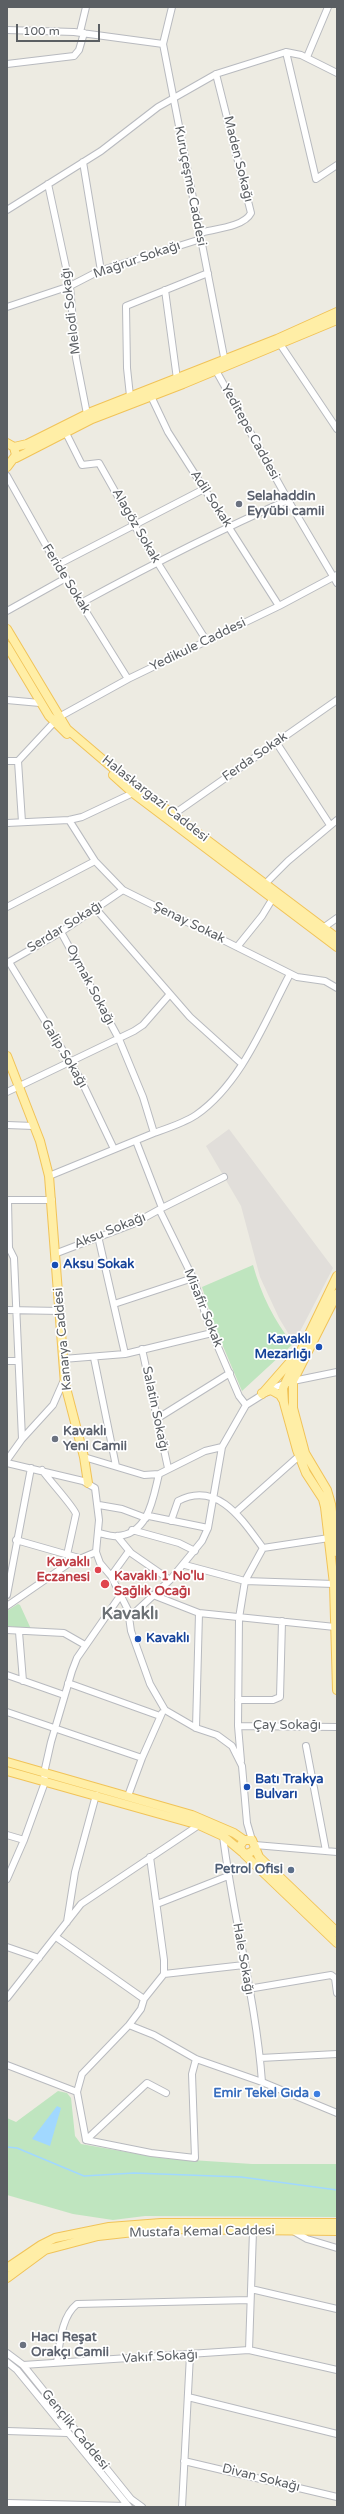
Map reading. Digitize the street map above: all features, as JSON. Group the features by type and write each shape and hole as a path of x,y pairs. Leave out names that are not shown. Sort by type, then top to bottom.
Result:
{"main road":[{"path":"279,342 337,312"},
{"path":"7,467 16,458 87,414 130,396 149,393 225,362 337,320"},
{"path":"16,458 11,445 27,444 92,419 177,379 214,367"},
{"name":"Halaskargazi Caddesi","path":"7,629 56,720 122,776 174,814 263,886 320,930 337,938"},
{"path":"7,646 40,702 56,720 133,793 263,886 273,898 320,930 337,947"},
{"name":"Kanarya Caddesi","path":"7,1056 34,1126 49,1176 65,1378 68,1396 84,1457 88,1483"},
{"path":"336,1281 298,1354 284,1385 284,1400 299,1456 323,1499 334,1584 337,1690"},
{"path":"337,1294 293,1381 292,1402 309,1462 329,1496 336,1525 337,1548"},
{"path":"262,1394 298,1354"},
{"path":"262,1394 271,1390 280,1395 284,1400"},
{"path":"7,1762 128,1796 192,1816 234,1832 250,1842 259,1857 337,1932"},
{"path":"7,1771 199,1825 223,1836 243,1853 337,1943"},
{"path":"243,1853 252,1853 250,1842"},
{"path":"243,1853 240,1846 250,1842"},
{"name":"Mustafa Kemal Caddesi","path":"7,2268 41,2244 55,2238 109,2227 161,2223 337,2223"},
{"name":"Mustafa Kemal Caddesi","path":"7,2278 45,2250 86,2238 150,2230 337,2231"}],"street":[{"path":"7,64 74,56 79,50 86,7"},
{"name":"Kuruçeşme Caddesi","path":"172,7 163,44 225,362"},
{"path":"307,57 328,7"},
{"path":"7,30 82,33 163,44"},
{"path":"286,52 316,179 337,165"},
{"path":"7,210 83,162 173,98 216,74 286,52 307,57 337,73"},
{"name":"Maden Sokağı","path":"200,236 241,222 249,218 251,213 216,74"},
{"path":"83,162 101,270"},
{"name":"Melodi Sokağı","path":"48,184 70,286 76,358 87,414"},
{"name":"Mağrur Sokağı","path":"7,307 70,286 101,270 200,236"},
{"path":"130,396 127,368 126,306 208,273"},
{"path":"165,290 177,379"},
{"path":"279,342 337,429"},
{"name":"Yeditepe Caddesi","path":"214,367 288,500 336,578"},
{"name":"Adil Sokak","path":"149,393 168,432 279,606"},
{"name":"Alagöz Sokak","path":"65,429 82,465 100,463 134,525 206,640"},
{"name":"Feride Sokak","path":"7,476 56,565 82,603 128,679"},
{"path":"56,565 204,489"},
{"path":"82,603 229,526 288,500"},
{"path":"7,611 66,578"},
{"name":"Yedikule Caddesi","path":"18,761 56,720 128,679 336,578"},
{"path":"7,700 40,702"},
{"name":"Ferda Sokak","path":"174,814 337,700"},
{"path":"276,742 330,825"},
{"path":"7,760 18,761 22,822"},
{"path":"7,823 69,820 82,817 133,793"},
{"name":"Şenay Sokak","path":"69,820 95,861 122,890 290,974 305,980 325,981 337,988"},
{"path":"263,886 337,820"},
{"path":"7,907 95,861"},
{"name":"Serdar Sokağı","path":"8,962 96,910 122,890"},
{"path":"237,947 262,916 273,898"},
{"path":"96,910 190,1017 241,1063"},
{"path":"320,930 337,918"},
{"name":"Oymak Sokağı","path":"61,932 119,1039 143,1097 154,1133"},
{"name":"Galip Sokağı","path":"8,962 70,1062 89,1096 114,1149"},
{"path":"49,1176 194,1116 204,1109 225,1088 241,1063 290,974"},
{"path":"7,1092 18,1085 119,1039 143,1026 170,994"},
{"path":"7,1125 34,1126"},
{"name":"Misafir Sokak","path":"136,1141 161,1209 193,1278 212,1333 239,1396 246,1405"},
{"name":"Aksu Sokağı","path":"56,1253 133,1224 224,1177"},
{"path":"22,1439 14,1258 8,1248 7,1200 52,1200"},
{"path":"98,1236 125,1354"},
{"path":"114,1304 193,1278"},
{"path":"7,1310 60,1311"},
{"path":"63,1359 94,1358 125,1354 212,1333"},
{"name":"Salatin Sokağı","path":"142,1350 168,1468"},
{"path":"94,1358 116,1466"},
{"path":"7,1361 18,1361"},
{"path":"131,1616 170,1580 196,1551 208,1528 222,1447 246,1405 262,1394 293,1381 337,1372"},
{"path":"158,1418 230,1373"},
{"path":"52,1405 65,1378"},
{"path":"7,1460 22,1439 52,1405 61,1396 68,1396"},
{"path":"84,1457 144,1475 159,1474 168,1468 205,1451 222,1447"},
{"path":"236,1512 299,1456"},
{"path":"7,1463 42,1470 88,1483 96,1488 99,1505 99,1533 96,1552 100,1563 111,1576 131,1616 131,1631 141,1662 165,1710 196,1728 218,1735 232,1746 242,1766"},
{"path":"7,1595 16,1540 31,1468"},
{"path":"42,1470 56,1490 75,1509 76,1514 67,1555"},
{"path":"99,1533 117,1536 140,1526 147,1517 159,1474"},
{"path":"171,1521 178,1502 187,1497 220,1500 236,1512 263,1548"},
{"path":"99,1505 122,1509 147,1517 208,1528"},
{"path":"132,1530 179,1543 196,1551"},
{"path":"117,1536 129,1551 170,1580"},
{"path":"263,1548 329,1538"},
{"path":"16,1540 79,1558"},
{"path":"263,1548 245,1581 239,1618 238,1726 250,1842 337,1852"},
{"path":"111,1576 129,1551"},
{"path":"7,1606 79,1558 96,1552"},
{"path":"184,1565 245,1581 334,1584"},
{"path":"153,1595 199,1613 335,1627"},
{"path":"7,1879 24,1840 45,1782 44,1772 64,1695 77,1658 120,1596"},
{"path":"196,1728 199,1613"},
{"path":"238,1700 273,1700 280,1697 282,1621"},
{"path":"7,1630 18,1632 64,1633 86,1645"},
{"path":"18,1632 23,1681"},
{"path":"7,1675 64,1695"},
{"path":"68,1683 160,1716"},
{"path":"128,1796 160,1716 165,1710"},
{"path":"7,1712 56,1727 142,1758"},
{"name":"Çay Sokağı","path":"238,1726 337,1727"},
{"path":"306,1746 326,1851"},
{"path":"67,1924 75,1872 96,1795"},
{"path":"7,1998 67,1924 80,1904 199,1825"},
{"path":"7,1835 24,1840"},
{"name":"Hale Sokağı","path":"223,1836 228,1876 260,2058 262,2082"},
{"path":"86,2140 77,2092 82,2074 129,2025 141,2010 144,1999 164,1974 164,1960 150,1857"},
{"path":"157,1904 228,1876"},
{"path":"56,1937 144,1999"},
{"path":"7,1947 39,1958"},
{"path":"164,1974 244,1965"},
{"path":"248,1989 331,1974 335,1978 337,1993"},
{"path":"129,2025 154,2034 196,2059 262,2082 337,2113"},
{"path":"260,2058 337,2054"},
{"path":"86,2140 151,2153 195,2158 192,2074 196,2059"},
{"path":"7,2065 77,2092"},
{"path":"86,2140 147,2083 166,2093"},
{"path":"249,2350 253,2231"},
{"path":"293,2231 307,2239 337,2248"},
{"path":"251,2288 337,2309"},
{"path":"57,2362 62,2330 69,2312 77,2304 250,2300"},
{"name":"Vakıf Sokağı","path":"23,2365 249,2350 337,2370"},
{"name":"Gençlik Caddesi","path":"7,2353 23,2365 131,2499 142,2507"},
{"path":"182,2507 190,2355"},
{"name":"Gençlik Caddesi","path":"7,2362 17,2370 128,2506"},
{"path":"188,2397 337,2434"},
{"path":"7,2431 67,2433"},
{"name":"Divan Sokağı","path":"184,2461 337,2497"},
{"path":"7,2503 128,2506"}],"shaded area":[{"path":"229,1129 333,1268 294,1343 279,1318 260,1277 241,1206 206,1146"}],"green space":[{"path":"253,1265 260,1286 274,1317 293,1344 242,1391 214,1325 202,1287"},
{"path":"18,1604 20,1605 31,1629 7,1626 7,1611"},
{"path":"58,2091 67,2093 71,2098 75,2136 81,2144 161,2158 252,2164 337,2164 337,2217 145,2216 113,2220 73,2214 7,2195 7,2118 16,2122"}],"water":[{"path":"57,2106 61,2108 50,2146 32,2139"}],"waterway":[{"path":"7,2147 17,2148 84,2176 134,2173 241,2177 337,2190"}],"place":[{"name":"Selahaddin Eyyübi camii","path":"239,504"},
{"name":"Aksu Sokak","path":"55,1265"},
{"name":"Kavaklı Mezarlığı","path":"319,1347"},
{"name":"Kavaklı Yeni Camii","path":"55,1439"},
{"name":"Kavaklı Eczanesi","path":"98,1570"},
{"name":"Kavaklı 1 No'lu Sağlık Ocağı","path":"105,1584"},
{"name":"Kavaklı","path":"138,1639"},
{"name":"Batı Trakya Bulvarı","path":"247,1787"},
{"name":"Petrol Ofisi","path":"291,1870"},
{"name":"Emir Tekel Gıda","path":"317,2094"},
{"name":"Hacı Reşat Orakçı Camii","path":"23,2345"}],"district":[{"name":"Kavaklı","path":"130,1615"}]}
